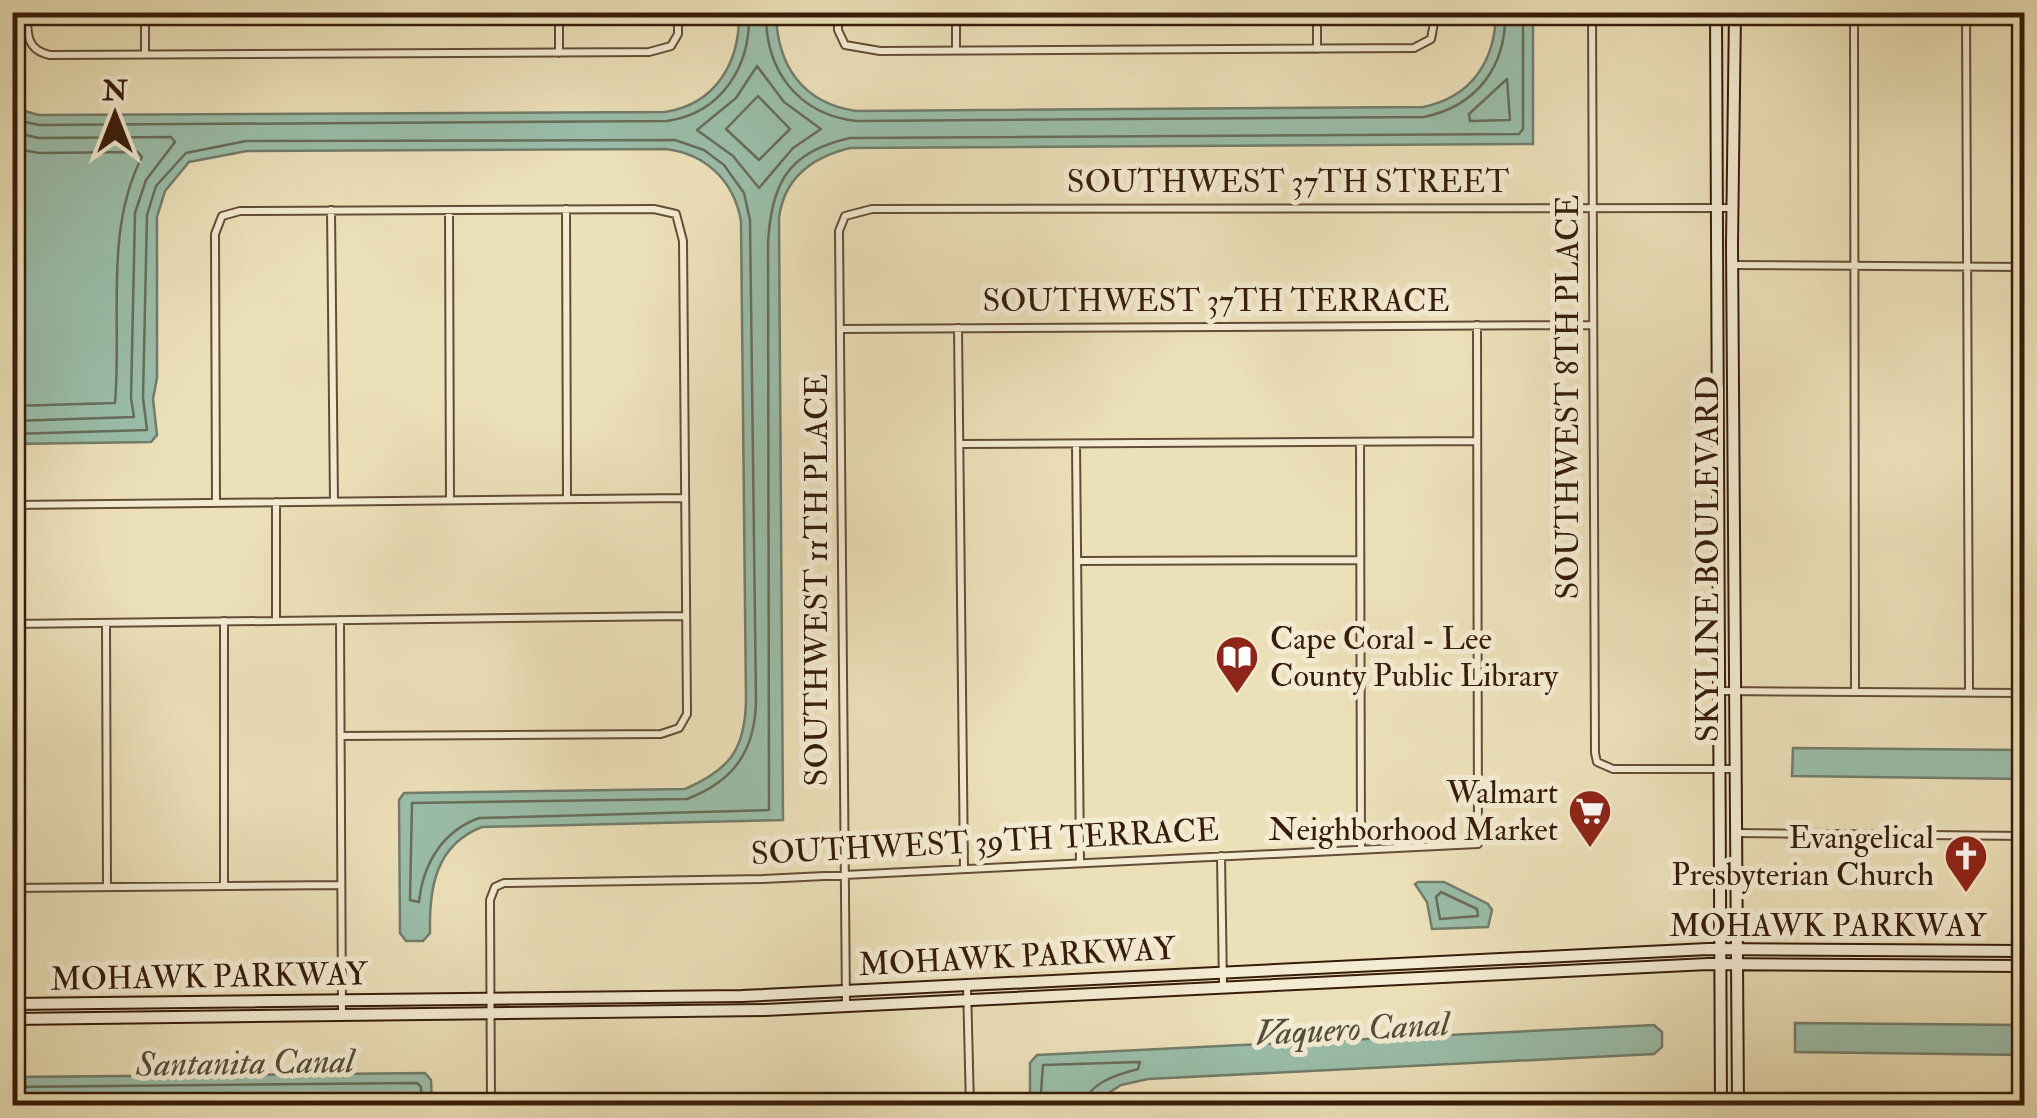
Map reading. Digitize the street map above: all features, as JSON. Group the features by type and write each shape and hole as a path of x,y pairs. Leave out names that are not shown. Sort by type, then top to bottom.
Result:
{"street":[{"path":"26,12 27,36 33,48 50,55 649,52 671,46 678,34 678,12"},
{"path":"145,12 145,54"},
{"path":"559,12 560,53"},
{"path":"838,12 838,30 845,45 855,50 1414,48 1431,39 1436,12"},
{"path":"956,12 956,50"},
{"path":"1317,12 1317,49"},
{"name":"SOUTHWEST 8TH PLACE","path":"1592,12 1594,752 1598,762 1614,769 1734,769"},
{"name":"SKYLINE BOULEVARD","path":"1716,12 1722,1106"},
{"name":"SKYLINE BOULEVARD","path":"1735,12 1732,265 1738,1106"},
{"path":"1854,12 1855,691"},
{"path":"1966,12 1969,692"},
{"name":"SOUTHWEST 37TH STREET","path":"845,216 872,209 1732,208"},
{"path":"216,503 215,234 222,216 240,210 654,209 676,214 683,241 687,714 679,728 661,734 340,736"},
{"path":"331,210 334,502"},
{"path":"448,210 450,500"},
{"path":"566,210 567,499"},
{"name":"SOUTHWEST 11TH PLACE","path":"845,216 839,231 846,1005"},
{"path":"1732,265 2024,267"},
{"path":"960,444 1477,441 1477,325"},
{"name":"SOUTHWEST 37TH TERRACE","path":"840,329 1593,325"},
{"path":"958,328 964,868"},
{"name":"SOUTHWEST 39TH TERRACE","path":"489,998 490,900 504,883 845,874 1478,844 1477,441"},
{"path":"1360,442 1361,849"},
{"path":"1076,444 1080,862"},
{"path":"12,505 684,498"},
{"path":"276,502 276,620"},
{"path":"1078,560 1360,560"},
{"path":"12,624 686,616"},
{"path":"340,620 342,1015"},
{"path":"224,622 224,886"},
{"path":"106,623 107,887"},
{"path":"1719,691 2024,693"},
{"path":"1734,833 2024,836"},
{"path":"1221,856 1223,987"},
{"path":"12,888 341,885"},
{"name":"MOHAWK PARKWAY","path":"12,1004 846,990 1720,948 2024,951"},
{"name":"MOHAWK PARKWAY","path":"12,1019 846,1005 1720,964 2024,966"},
{"path":"967,984 970,1106"},
{"path":"489,998 491,1106"}],"water":[{"path":"739,13 776,13 781,49 796,78 821,100 856,111 1423,107 1455,95 1478,74 1491,47 1496,13 1533,13 1533,144 850,148 824,157 802,171 787,191 779,218 783,820 482,827 454,845 438,870 431,900 430,933 423,941 406,941 400,933 399,800 404,793 685,789 723,766 738,745 746,701 741,221 732,194 705,163 666,149 247,151 189,162 165,191 157,217 157,378 153,399 157,435 151,442 13,444 13,108 39,115 665,112 699,100 722,78 735,48"},
{"path":"1793,748 2024,750 2024,779 1792,776"},
{"path":"1444,882 1488,904 1492,910 1488,927 1432,929 1427,902 1415,884"},
{"path":"1795,1023 2024,1025 2024,1055 1795,1052"},
{"path":"1654,1025 1662,1032 1662,1047 1654,1054 1148,1079 1121,1085 1090,1105 1030,1105 1030,1063 1037,1055"},
{"path":"425,1073 431,1080 432,1105 13,1105 13,1077"}],"place":[{"name":"Cape Coral - Lee County Public Library","path":"1237,695"},
{"name":"Walmart Neighborhood Market","path":"1590,849"},
{"name":"Evangelical Presbyterian Church","path":"1966,894"}],"water label":[{"name":"Vaquero Canal","path":"1352,1029"},
{"name":"Santanita Canal","path":"245,1063"}]}
